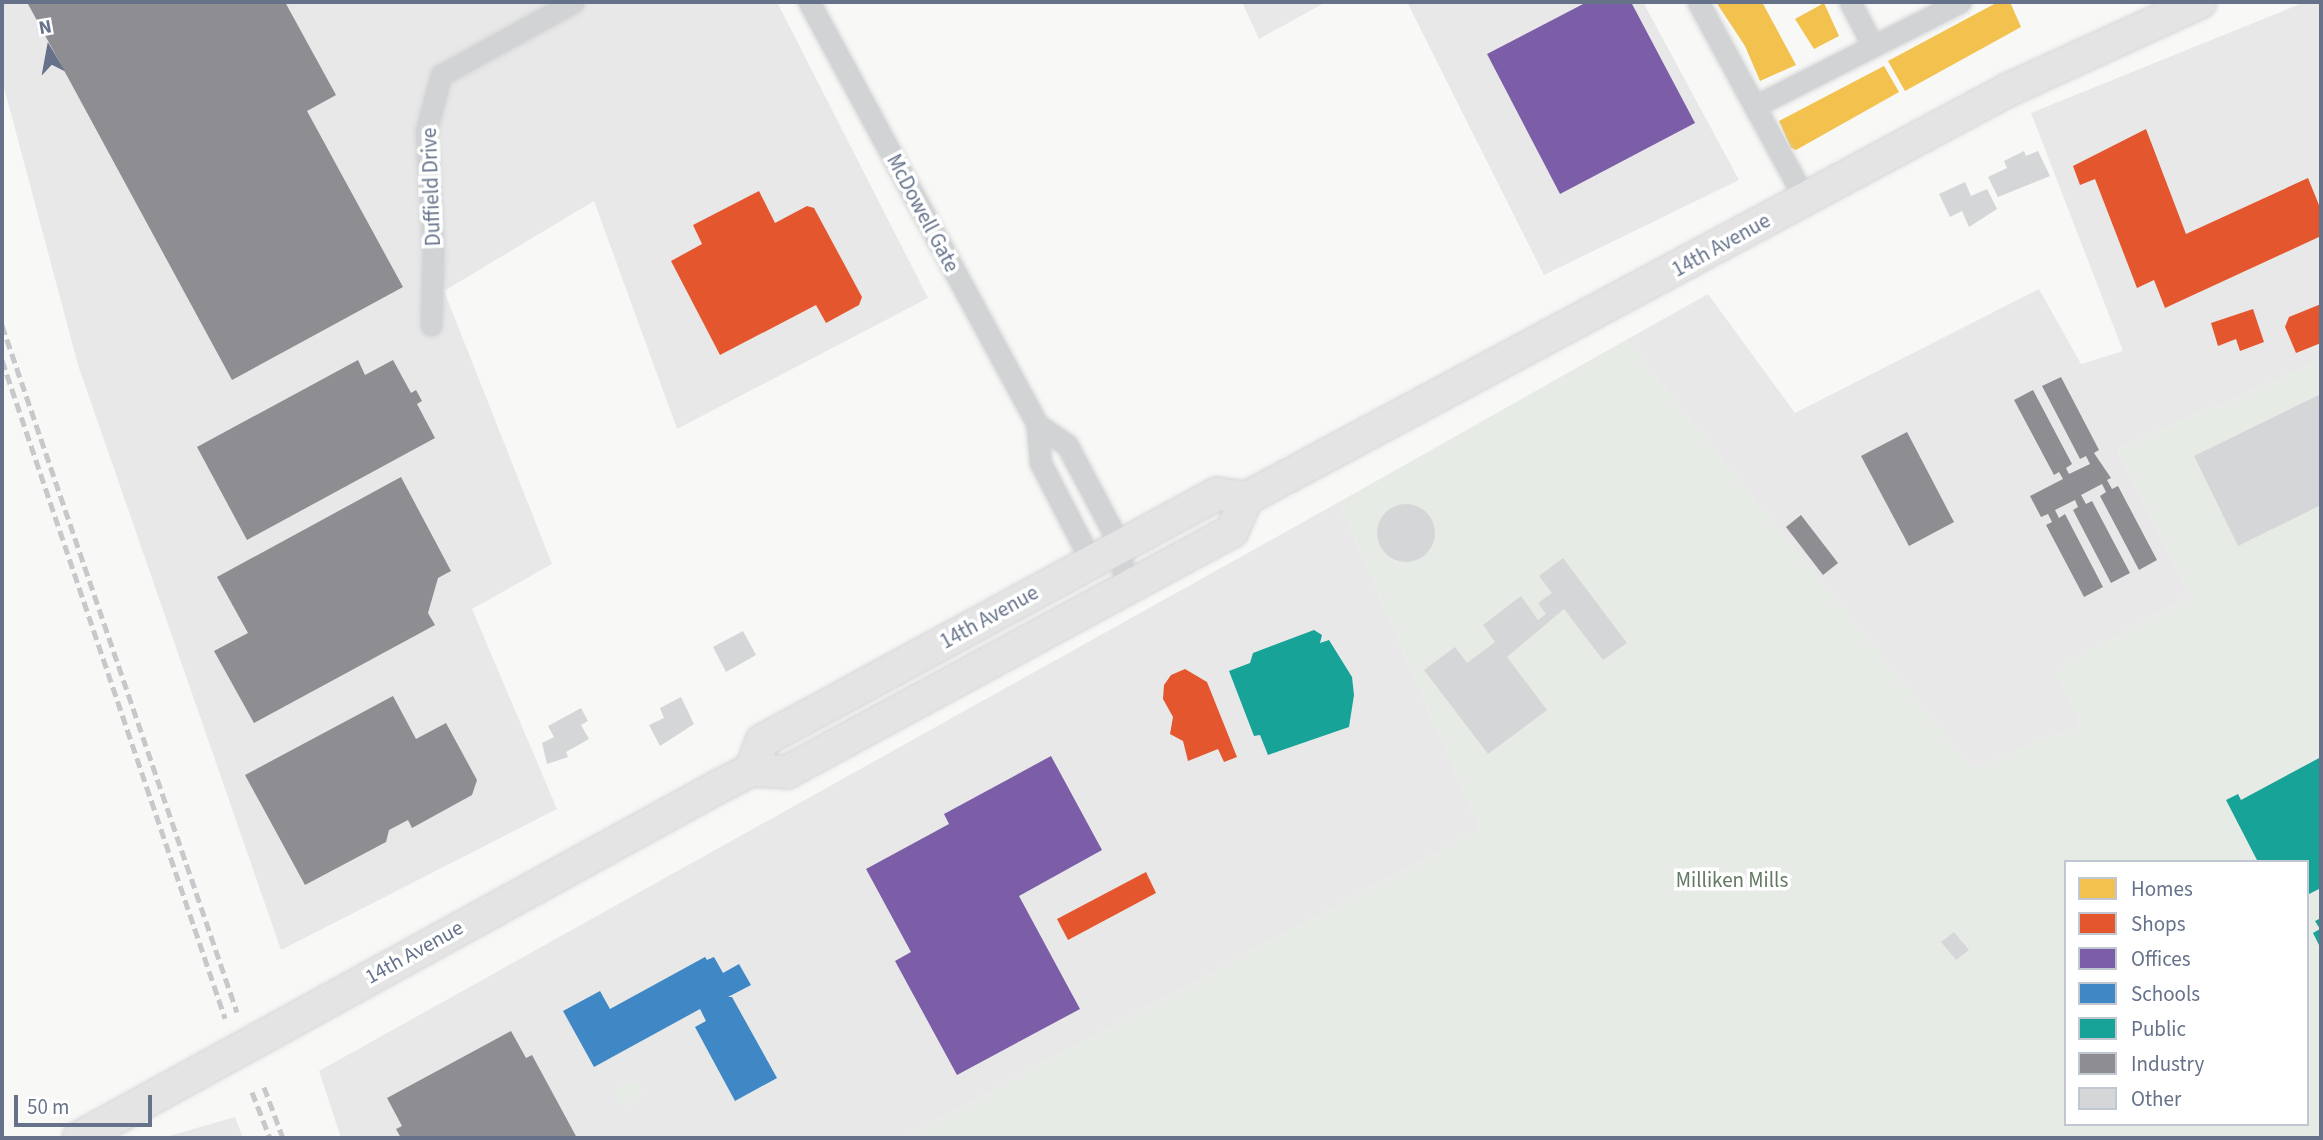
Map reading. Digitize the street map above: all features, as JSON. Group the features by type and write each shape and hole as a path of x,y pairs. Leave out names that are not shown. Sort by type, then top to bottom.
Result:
{"main road":[{"name":"14th Avenue","path":"751,770 762,741 1120,545 1217,494 1247,498 2008,90 2200,2"},
{"name":"14th Avenue","path":"79,1138 751,770 787,772 1232,531 1247,498"}],"street":[{"name":"Duffield Drive","path":"430,325 433,252 426,131 441,75 573,2"},
{"name":"McDowell Gate","path":"809,2 1037,424 1040,462 1091,561"},
{"path":"1698,2 1757,105 1805,200"},
{"path":"1850,2 1872,44"},
{"path":"1757,105 1872,44 1960,2"},
{"name":"McDowell Gate","path":"1037,424 1067,445 1120,545 1125,588"}],"shaded area":[{"path":"2,2 777,2 928,298 677,429 594,201 444,291 552,564 472,609 557,809 281,950 78,365 2,80"},
{"path":"1242,2 1326,2 1259,39"},
{"path":"1407,2 1643,2 1739,180 1544,275"},
{"path":"2305,2 2321,2 2321,361 2118,449 2191,595 2055,671 2081,725 1971,769 1626,340 1708,294 1795,413 2039,289 2081,364 2123,351 2031,113"},
{"path":"1339,502 1480,829 904,1138 341,1138 319,1071"},
{"path":"235,1117 243,1138 162,1138"}],"green space":[{"name":"Milliken Mills","path":"1626,340 1971,768 2081,725 2054,671 2191,595 2118,449 2321,361 2321,1138 904,1138 1480,829 1339,502"},
{"path":"629,1082 638,1085 641,1094 638,1103 629,1106 620,1103 617,1094 620,1085"}],"building: Homes":[{"path":"1716,2 1762,2 1796,65 1760,81 1745,46"},
{"path":"1998,2 2010,2 2021,27 1905,91 1888,61"},
{"path":"1824,3 1839,36 1814,49 1795,19"},
{"path":"1884,66 1899,92 1796,150 1791,148 1779,121"}],"building: Shops":[{"path":"2146,129 2186,234 2308,178 2321,210 2321,236 2165,308 2154,280 2137,288 2095,179 2080,185 2073,166"},
{"path":"759,191 775,223 807,206 814,208 862,297 859,305 826,323 816,305 720,355 671,261 702,244 693,225"},
{"path":"2321,304 2321,343 2296,353 2285,327 2289,317"},
{"path":"2253,309 2264,342 2240,351 2236,339 2218,346 2211,323"},
{"path":"1185,669 1207,682 1237,757 1224,762 1218,749 1188,761 1183,741 1170,734 1173,717 1163,699 1164,685 1171,675"},
{"path":"1146,872 1156,893 1068,940 1057,919"}],"building: Offices":[{"path":"1587,2 1631,2 1695,123 1560,194 1487,54"},
{"path":"1051,756 1102,850 1019,896 1080,1009 957,1075 895,961 911,952 866,869 949,824 944,814"}],"building: Schools":[{"path":"705,957 707,960 714,957 723,973 739,964 751,985 728,997 732,997 777,1078 735,1101 695,1027 706,1021 700,1009 594,1067 563,1011 600,991 610,1009"}],"building: Public":[{"path":"1314,630 1322,635 1320,643 1329,640 1352,677 1354,695 1349,727 1268,755 1260,735 1254,736 1229,671 1250,663 1253,653"},
{"path":"2321,757 2321,888 2309,894 2309,860 2257,860 2226,800 2238,794 2241,800"},
{"path":"2321,918 2321,949 2313,933 2320,929 2315,921"}],"building: Industry":[{"path":"285,2 336,95 307,111 403,287 232,380 28,4"},
{"path":"358,360 365,375 393,360 411,393 416,390 422,401 417,404 435,438 247,540 197,447"},
{"path":"2061,377 2099,450 2094,453 2111,478 2107,480 2112,489 2118,486 2157,560 2139,570 2100,496 2106,492 2102,484 2081,495 2086,504 2092,501 2130,573 2111,583 2073,510 2078,507 2075,500 2055,510 2059,518 2065,514 2103,587 2084,597 2046,525 2052,522 2048,514 2041,517 2030,496 2063,479 2059,472 2054,475 2014,400 2033,390 2072,464 2066,468 2069,474 2090,464 2086,456 2080,459 2042,386"},
{"path":"1907,432 1954,522 1909,546 1861,456"},
{"path":"401,477 451,571 438,578 428,613 435,625 254,723 214,651 248,633 217,577"},
{"path":"1801,515 1838,563 1823,575 1786,527"},
{"path":"393,696 416,739 446,723 477,780 472,795 412,828 408,820 389,830 386,842 305,885 245,775"},
{"path":"511,1031 526,1058 532,1055 577,1138 401,1138 396,1129 402,1126 387,1098"}],"building: Other":[{"path":"2024,151 2026,156 2038,151 2050,176 1998,197 1988,177 2007,168 2004,161"},
{"path":"1965,182 1971,196 1987,189 1997,209 1969,227 1962,211 1950,217 1939,194"},
{"path":"2321,394 2321,505 2238,546 2194,456"},
{"path":"1400,504 1412,504 1427,512 1435,527 1435,539 1427,554 1412,562 1400,562 1385,554 1377,539 1377,527 1385,512"},
{"path":"1563,558 1627,643 1603,660 1564,609 1507,657 1547,710 1488,754 1424,670 1455,647 1467,663 1495,642 1483,625 1521,596 1538,620 1546,614 1538,603 1552,593 1539,576"},
{"path":"743,631 756,655 726,672 713,647"},
{"path":"681,697 694,724 660,746 649,725 664,718 660,708"},
{"path":"581,708 588,721 581,725 589,739 566,752 568,757 547,764 542,743 554,737 548,726"},
{"path":"1954,932 1969,950 1956,960 1941,942"}],"railway":[{"path":"2,325 237,1012"},
{"path":"2,360 225,1018"},
{"path":"264,1087 283,1138"},
{"path":"252,1092 270,1138"}]}
